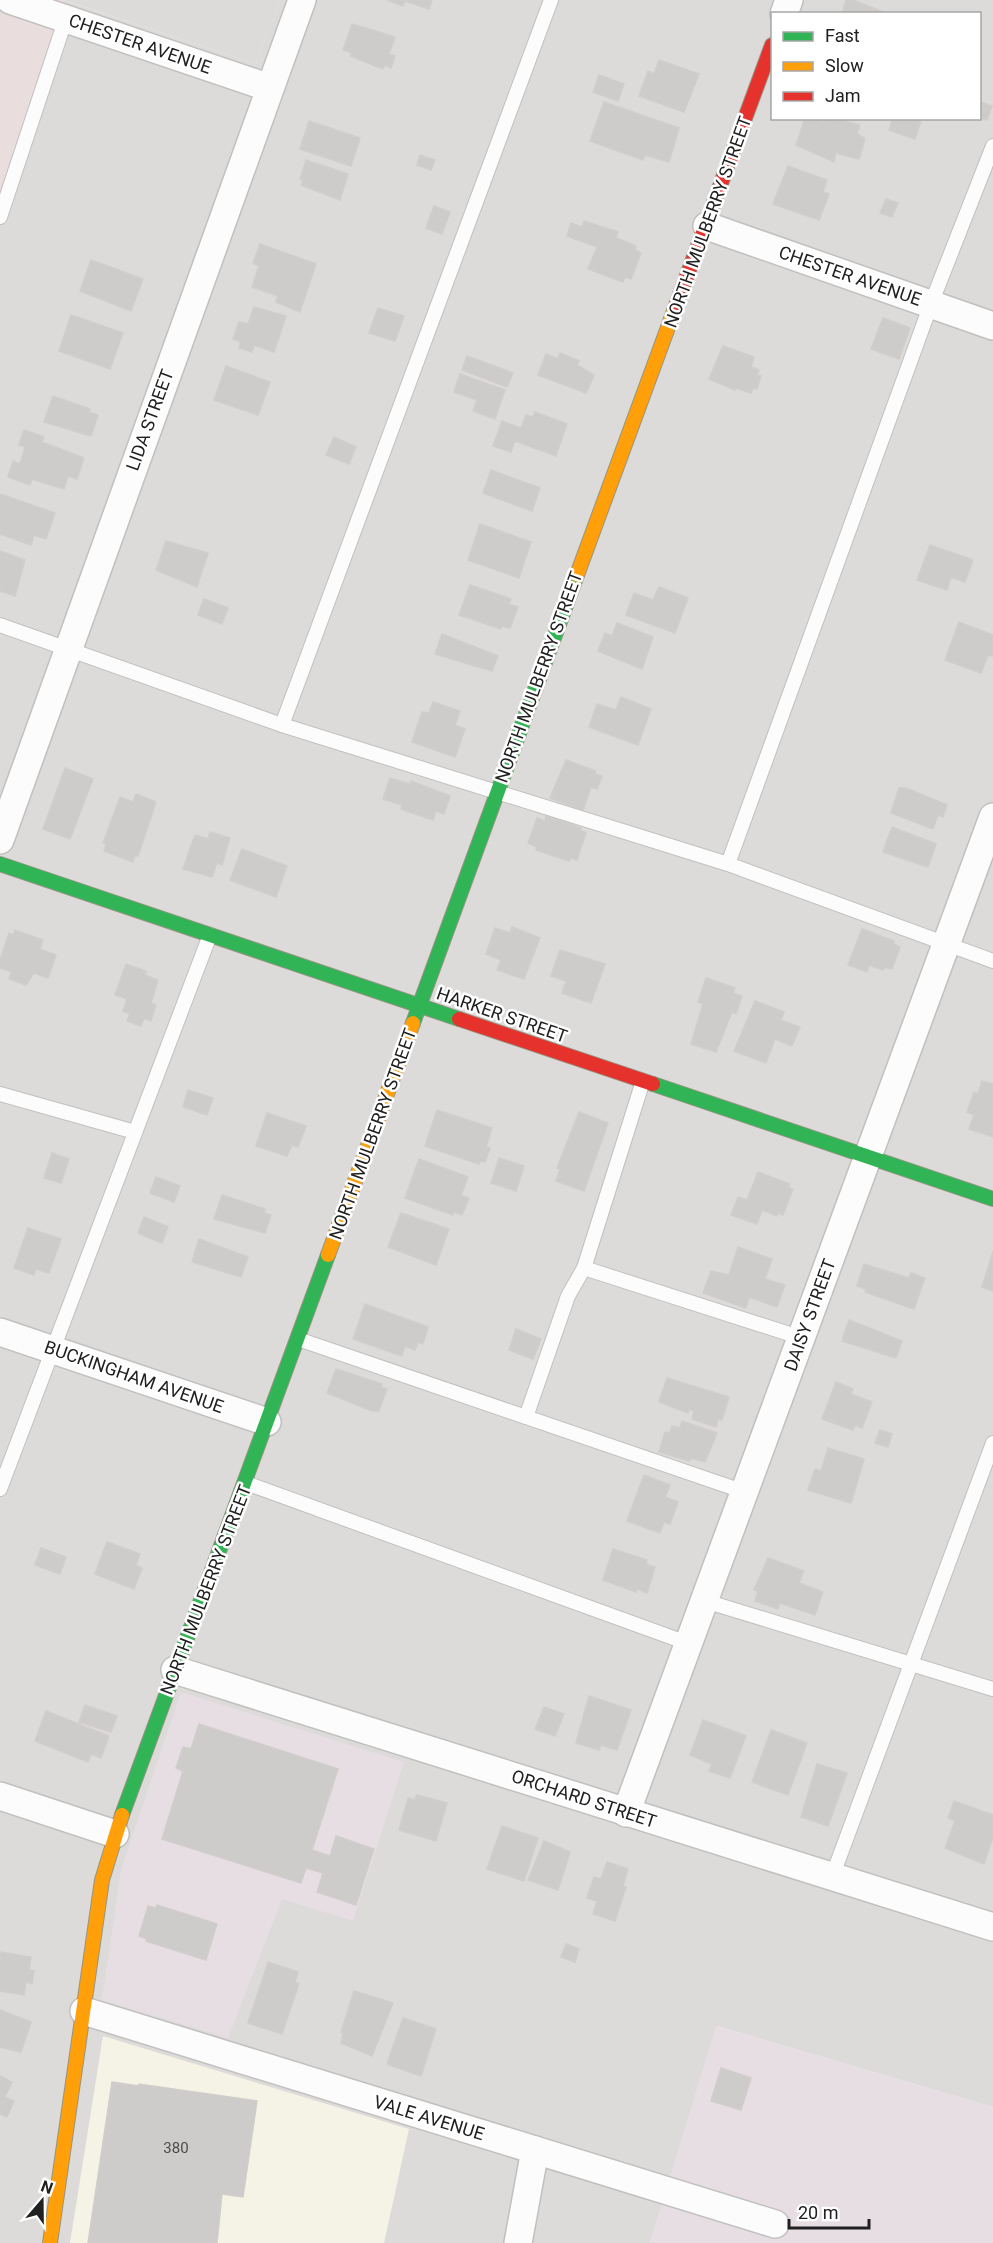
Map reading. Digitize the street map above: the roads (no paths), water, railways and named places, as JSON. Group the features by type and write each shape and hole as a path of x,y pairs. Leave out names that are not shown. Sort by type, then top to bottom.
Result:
{"street":[{"name":"CHESTER AVENUE","path":"10,0 270,88"},
{"name":"LIDA STREET","path":"0,840 302,0"},
{"name":"NORTH MULBERRY STREET","path":"50,2243 102,1880 115,1834 246,1483 496,793 771,48"},
{"name":"CHESTER AVENUE","path":"707,226 993,326"},
{"name":"DAISY STREET","path":"626,1813 993,817"},
{"name":"HARKER STREET","path":"0,864 993,1199"},
{"name":"BUCKINGHAM AVENUE","path":"0,1332 267,1422"},
{"name":"ORCHARD STREET","path":"175,1670 993,1927"},
{"path":"0,1796 115,1834"},
{"name":"VALE AVENUE","path":"84,2011 775,2224"},
{"path":"518,2243 535,2150"}],"lane":[{"path":"282,725 551,0"},
{"path":"0,217 66,18"},
{"path":"728,864 931,304 993,146"},
{"path":"0,625 282,725 728,864 993,961"},
{"path":"0,1489 51,1349 210,935"},
{"path":"526,1417 568,1296 584,1268 643,1081"},
{"path":"0,1094 135,1132"},
{"path":"584,1268 802,1338"},
{"path":"298,1338 745,1492"},
{"path":"832,1877 993,1443"},
{"path":"246,1483 690,1644"},
{"path":"705,1601 993,1689"}]}
